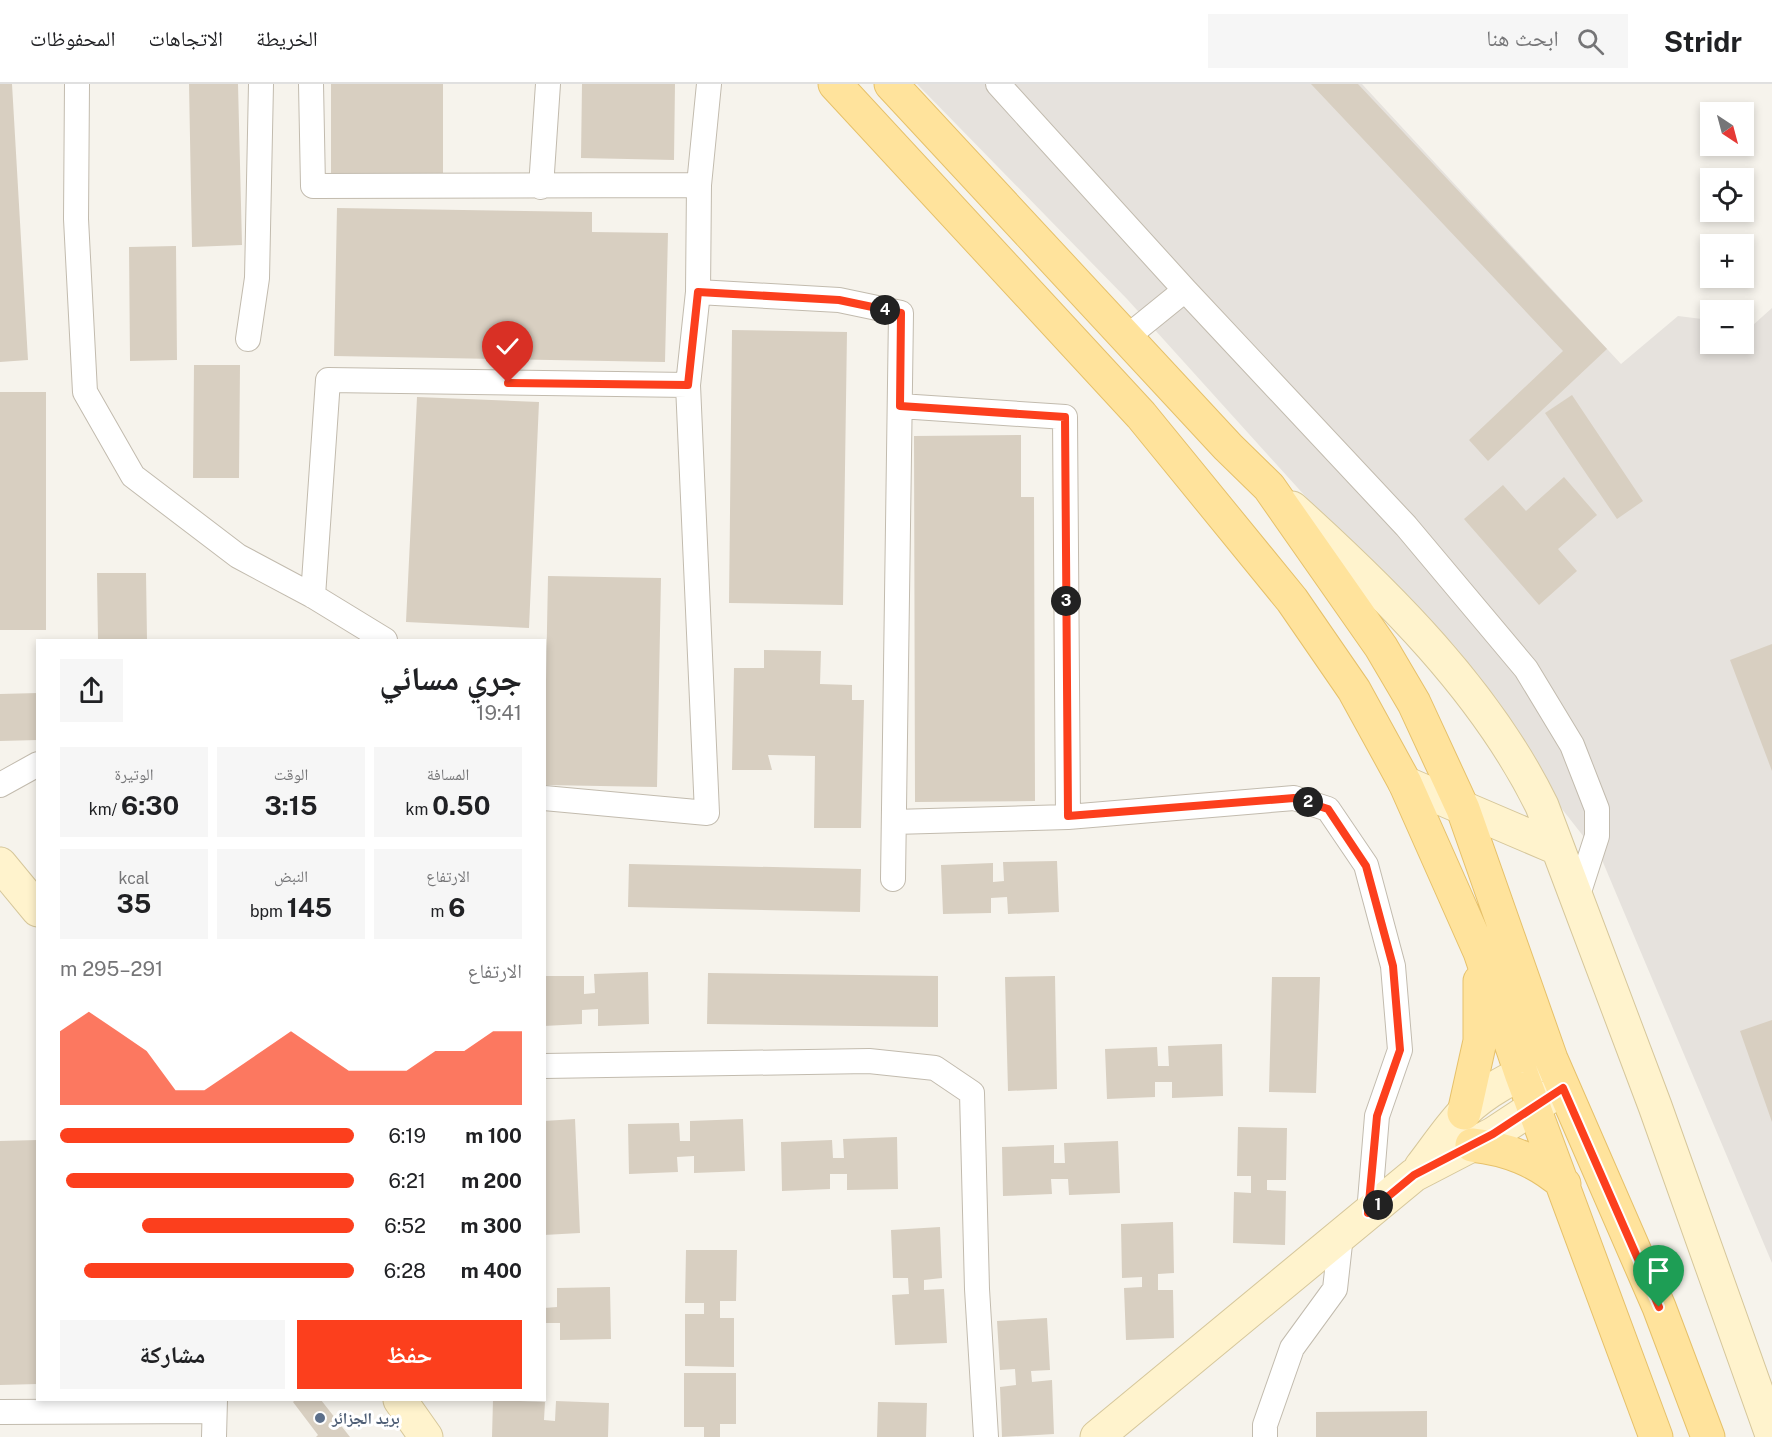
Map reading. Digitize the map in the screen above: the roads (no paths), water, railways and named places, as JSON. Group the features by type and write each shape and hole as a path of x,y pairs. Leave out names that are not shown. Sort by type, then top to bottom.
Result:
{"main road":[{"path":"835,84 1141,415 1292,600 1354,690 1405,783 1480,952 1521,1073 1656,1437"},
{"path":"891,84 1228,447 1368,579 1483,706 1526,774 1557,848 1655,1106 1772,1432"},
{"path":"1269,487 1382,647 1414,703 1463,809 1557,1074 1659,1307 1708,1437"},
{"path":"1405,783 1557,848"},
{"path":"0,864 36,908"},
{"path":"1464,1113 1480,1041 1480,952"},
{"path":"1096,1437 1414,1175 1464,1113 1491,1091 1521,1073 1557,1074"},
{"path":"1414,1175 1472,1145 1535,1107 1557,1074"},
{"path":"1472,1145 1512,1152 1540,1166 1564,1184"},
{"path":"401,1401 426,1437"}],"street":[{"path":"77,84 76,219 85,392 133,477 238,556 383,639"},
{"path":"248,339 257,278 261,84"},
{"path":"311,84 313,186 541,187 699,184"},
{"path":"541,187 548,84"},
{"path":"546,798 707,813 688,385 698,292 699,184 709,84"},
{"path":"998,84 1185,290 1406,526 1526,669 1572,745 1597,809 1597,836 1576,901"},
{"path":"1127,337 1185,290"},
{"path":"698,292 839,300 901,313 893,879"},
{"path":"313,597 328,380 688,385"},
{"path":"900,406 1065,417 1068,816"},
{"path":"0,785 36,765"},
{"path":"894,822 1068,816 1294,798 1328,809 1366,866 1393,966 1400,1050 1377,1116 1368,1213"},
{"path":"546,1066 869,1061 935,1068 972,1093 977,1289 986,1437"},
{"path":"1265,1437 1265,1425 1292,1348 1335,1289 1341,1235"},
{"path":"0,1412 215,1405 214,1437"}],"place":[{"name":"بريد الجزائر","path":"320,1418"}]}
